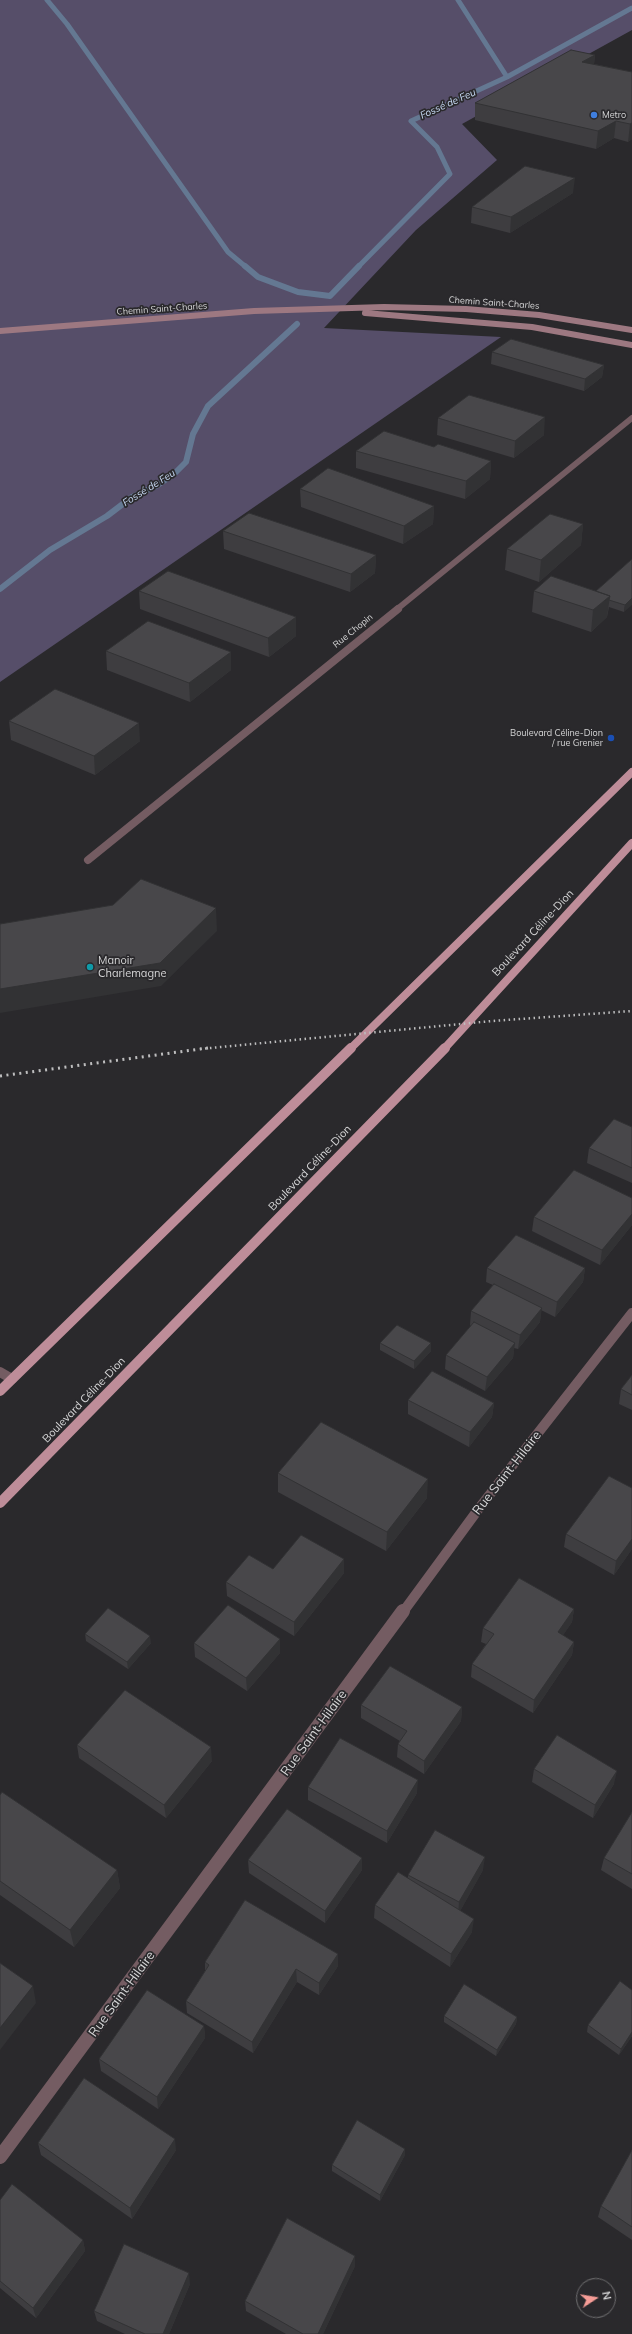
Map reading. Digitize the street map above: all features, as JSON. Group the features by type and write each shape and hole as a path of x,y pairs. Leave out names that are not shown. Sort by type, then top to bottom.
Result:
{"main road":[{"name":"Chemin Saint-Charles","path":"0,331 223,313 325,308 426,307 566,319 632,330"},
{"name":"Chemin Saint-Charles","path":"325,308 557,331 632,345"},
{"path":"0,1391 632,772"},
{"name":"Boulevard Céline-Dion","path":"0,1504 434,1058 632,843"}],"street":[{"name":"Rue Chopin","path":"88,860 632,418"},
{"name":"Rue Saint-Hilaire","path":"0,2157 480,1507 632,1313"},
{"path":"0,1372 12,1379"}],"shaded area":[{"path":"0,0 632,0 632,30 462,124 497,160 416,230 324,328 501,337 0,682"}],"building":[{"path":"571,50 595,55 582,62 632,72 632,123 630,124 616,121 598,131 475,103"},
{"path":"525,166 575,178 511,217 472,207"},
{"path":"511,339 604,365 585,379 492,352"},
{"path":"469,395 545,417 515,441 438,418"},
{"path":"384,431 434,447 438,444 491,461 466,481 356,451"},
{"path":"328,468 434,506 404,526 300,489"},
{"path":"249,513 376,555 351,574 223,531"},
{"path":"550,514 583,524 541,560 507,549"},
{"path":"632,559 632,598 625,605 609,600 610,596 596,591"},
{"path":"168,571 296,617 268,638 139,591"},
{"path":"551,576 610,596 593,610 534,591"},
{"path":"148,621 231,652 189,683 106,651"},
{"path":"55,689 139,723 94,756 9,721"},
{"name":"Manoir Charlemagne","path":"141,879 216,908 160,963 0,989 0,924 113,905"},
{"path":"614,1119 632,1127 632,1168 589,1148"},
{"path":"574,1170 632,1198 632,1214 602,1250 534,1217"},
{"path":"516,1235 585,1268 557,1302 487,1268"},
{"path":"494,1284 542,1308 520,1335 471,1311"},
{"path":"474,1322 515,1343 487,1377 446,1355"},
{"path":"397,1325 431,1343 414,1361 380,1343"},
{"path":"432,1371 494,1403 470,1432 408,1400"},
{"path":"632,1375 632,1395 621,1389"},
{"path":"321,1422 428,1479 387,1532 278,1473"},
{"path":"609,1476 632,1488 632,1539 616,1561 566,1534"},
{"path":"301,1535 344,1559 294,1622 226,1582 249,1555 273,1569"},
{"path":"519,1578 574,1609 558,1632 574,1642 534,1700 472,1664 494,1634 483,1628"},
{"path":"228,1605 280,1639 246,1678 194,1643"},
{"path":"108,1608 150,1636 127,1662 85,1634"},
{"path":"390,1666 462,1707 424,1761 398,1744 407,1731 361,1705"},
{"path":"125,1690 211,1747 164,1805 77,1745"},
{"path":"557,1735 617,1771 595,1805 534,1769"},
{"path":"340,1738 418,1780 387,1831 308,1787"},
{"path":"2,1792 117,1870 70,1930 0,1881 0,1795"},
{"path":"287,1809 362,1858 325,1911 248,1860"},
{"path":"632,1812 632,1874 604,1858"},
{"path":"435,1830 485,1857 459,1902 408,1875"},
{"path":"398,1872 474,1919 451,1954 375,1905"},
{"path":"245,1900 338,1954 319,1983 296,1969 252,2042 186,2001 209,1965 205,1962"},
{"path":"0,1963 33,1986 0,2028"},
{"path":"620,1981 632,1990 632,2032 621,2049 588,2025"},
{"path":"464,1984 517,2017 497,2050 444,2016"},
{"path":"147,1990 204,2026 157,2097 99,2059"},
{"path":"84,2078 175,2139 130,2208 38,2143"},
{"path":"357,2120 405,2149 380,2195 332,2165"},
{"path":"632,2150 632,2227 601,2206"},
{"path":"12,2184 83,2240 33,2308 0,2281 0,2200"},
{"path":"287,2218 355,2256 318,2334 303,2334 245,2301"},
{"path":"124,2244 189,2273 163,2334 145,2334 94,2311"}],"waterway":[{"path":"47,0 67,24 228,252 246,267"},
{"path":"458,0 507,77"},
{"name":"Fossé de Feu","path":"507,77 632,8"},
{"name":"Fossé de Feu","path":"358,267 450,174 437,147 411,121 507,77"},
{"path":"245,266 258,277 298,292 330,296 359,266"},
{"name":"Fossé de Feu","path":"0,589 50,550 107,516 132,497 156,486 174,474 186,462 193,434 208,406 297,324"}],"railway":[{"path":"202,1049 492,1021 632,1011"},
{"path":"202,1049 208,1048"},
{"path":"0,1076 202,1049"}],"place":[{"name":"Metro","path":"594,115"},
{"name":"Boulevard Céline-Dion / rue Grenier","path":"611,738"},
{"name":"Manoir Charlemagne","path":"90,967"}]}
